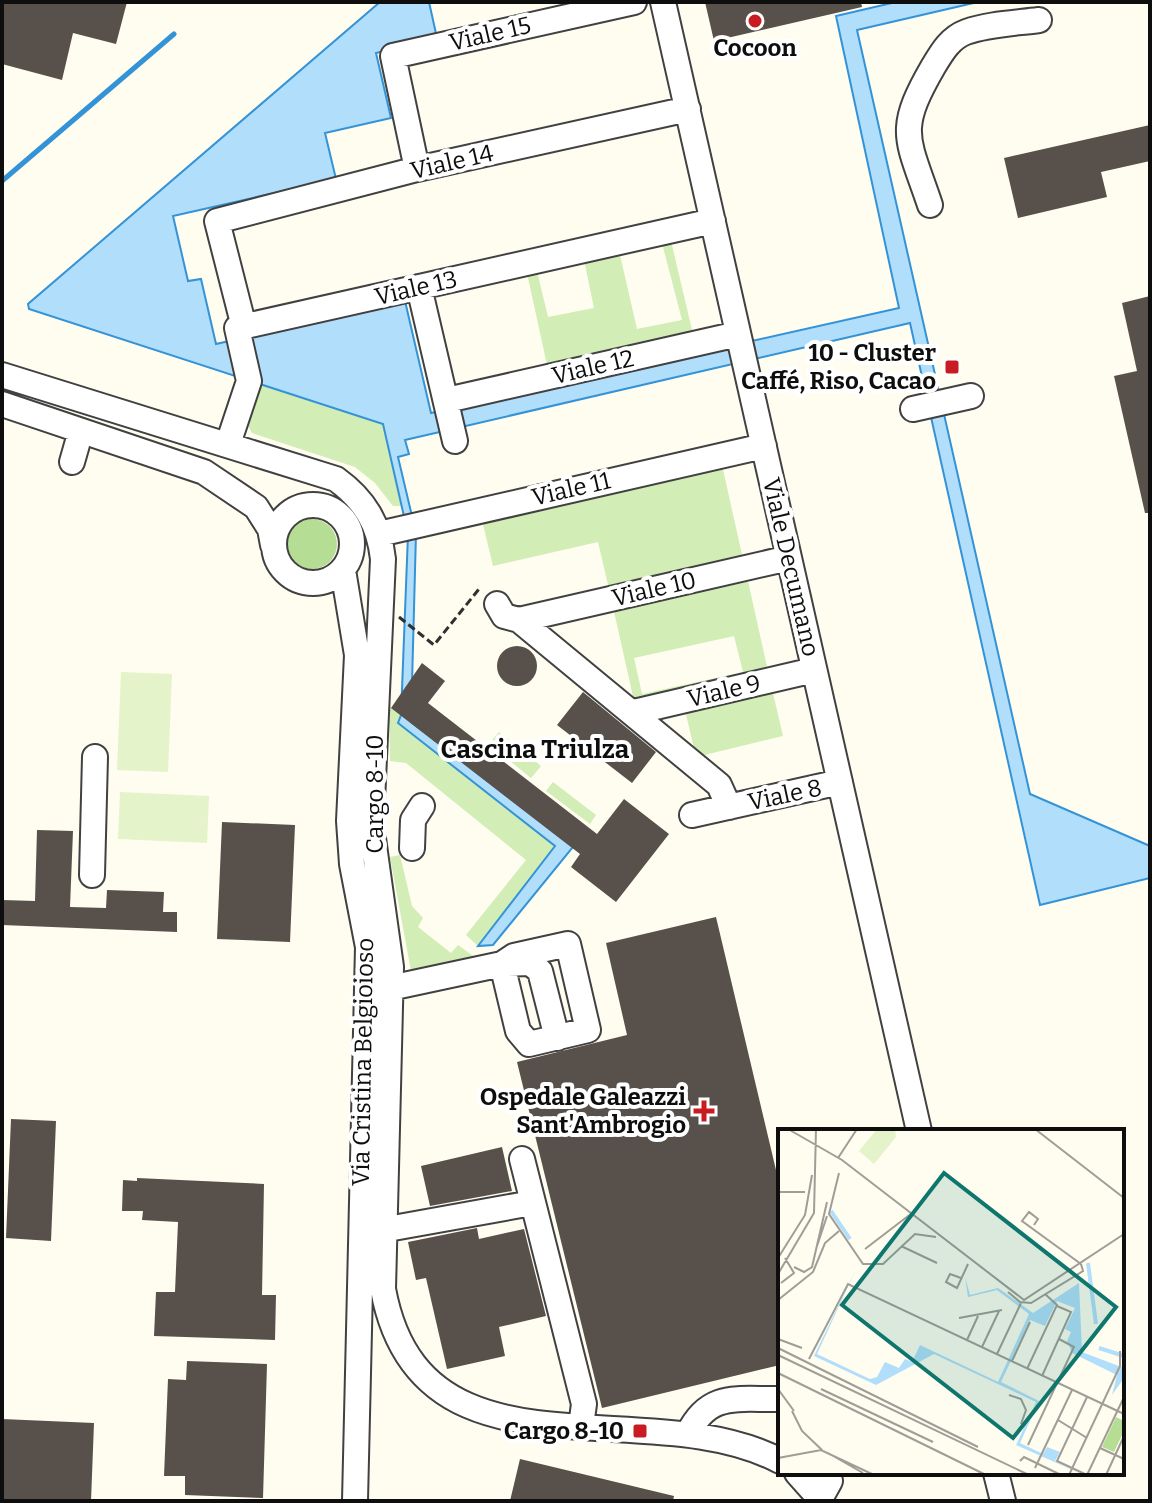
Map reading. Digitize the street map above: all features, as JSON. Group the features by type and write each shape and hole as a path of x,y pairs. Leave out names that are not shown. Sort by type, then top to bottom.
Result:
{"street":[{"name":"Viale 15","path":"417,169 393,56 634,2"},
{"name":"Viale Decumano","path":"663,2 919,1129"},
{"path":"930,205 907,123 913,101 927,77 948,44 957,36 969,31 1039,20"},
{"name":"Viale 14","path":"244,327 217,221 417,169 688,109"},
{"name":"Viale 13","path":"244,327 713,221"},
{"path":"419,287 455,441"},
{"path":"228,444 249,381 237,328 244,327"},
{"name":"Viale 12","path":"447,400 738,334"},
{"name":"Cargo 8-10","path":"2,375 336,479 367,507 379,534 383,559 371,824 390,947 396,1072 392,1157 382,1230 383,1289 395,1340 419,1374 455,1402 502,1417 688,1434 742,1445 778,1460"},
{"path":"913,409 971,396"},
{"path":"2,404 204,472 244,496 263,517 281,567 299,581 336,598 349,614"},
{"name":"Viale 11","path":"379,534 764,446"},
{"path":"244,496 295,508 322,506 344,520 352,545 343,570 334,578 311,584"},
{"path":"273,545 279,523 295,508"},
{"name":"Viale 10","path":"519,620 789,558"},
{"name":"Via Cristina Belgioioso","path":"343,570 357,655 349,821 352,864 368,947 369,973 355,1501"},
{"path":"488,597 504,616 519,620 719,785 729,807"},
{"name":"Viale 9","path":"634,712 814,670"},
{"path":"92,875 95,757"},
{"name":"Viale 8","path":"692,815 840,782"},
{"path":"412,848 413,820 422,806"},
{"path":"568,944 588,1030 531,1044 521,1037 502,964 514,956 568,944"},
{"path":"390,988 502,964 530,963 540,971 557,1038"},
{"path":"522,1159 584,1404 581,1426"},
{"path":"382,1230 532,1203"},
{"path":"688,1434 700,1412 719,1401 778,1399"},
{"path":"719,1401 748,1415 778,1416"},
{"path":"799,1475 821,1500 830,1481 828,1475"},
{"path":"996,1475 1003,1501"}],"path":[{"path":"397,615 434,645 488,597"}],"green space":[{"path":"671,241 693,334 453,386 547,365 527,273 537,271 548,317 594,308 584,260 659,244 620,255 637,329 682,320 662,243"},
{"path":"257,383 383,424 402,506 393,506 375,483 355,467 252,433 246,422"},
{"path":"722,465 743,559 609,589 598,542 493,566 482,520"},
{"path":"312,519 330,526 337,544 330,562 312,569 294,562 287,544 294,526"},
{"path":"747,577 768,671 634,701 613,607","holes":["734,636 743,672 642,694 634,658"]},
{"path":"121,672 172,674 168,772 117,770"},
{"path":"772,689 783,736 696,757 685,710"},
{"path":"389,706 401,715 398,723 555,846 478,946 466,935 526,860 406,763 390,761"},
{"path":"499,732 541,766 531,778 489,744"},
{"path":"553,782 596,815 590,824 546,791"},
{"path":"120,792 209,796 207,843 118,839"},
{"path":"400,855 412,906 423,918 418,927 451,953 458,945 480,961 411,971 390,857"}],"water":[{"path":"380,2 429,2 437,38 376,53 391,118 325,133 336,179 173,216 188,281 201,279 216,344 405,301 431,413 899,308 836,16 896,2 978,2 857,30 1030,794 1150,846 1150,878 1040,905 910,323 405,440 409,454 398,457 416,533 411,722 573,847 493,945 478,946 555,846 398,723 401,715 408,534 383,424 29,309 28,304"}],"building":[{"path":"2,2 127,2 116,44 73,33 62,80 2,64"},
{"name":"Cocoon","path":"705,2 861,2 862,7 714,41"},
{"path":"1150,125 1150,161 1101,172 1107,197 1018,218 1004,158"},
{"path":"1150,296 1150,513 1145,513 1114,376 1137,371 1122,303"},
{"path":"517,646 531,652 537,666 531,680 517,686 503,680 497,666 503,652"},
{"path":"422,663 445,681 428,703 597,834 624,799 669,834 616,902 571,867 580,854 391,708"},
{"path":"583,692 656,752 632,783 557,725"},
{"path":"222,822 295,825 290,942 217,939"},
{"path":"37,830 73,831 70,907 106,908 107,890 164,892 163,912 177,912 177,932 2,925 2,900 35,901"},
{"path":"716,917 778,1179 778,1365 602,1408 517,1062 627,1035 606,943"},
{"path":"11,1119 56,1121 51,1241 6,1238"},
{"path":"502,1147 512,1191 430,1206 421,1166"},
{"path":"137,1178 264,1184 262,1295 276,1295 275,1340 154,1336 156,1292 175,1292 178,1222 142,1220 143,1211 122,1211 123,1180 137,1181"},
{"path":"477,1228 479,1239 524,1229 546,1316 499,1327 505,1356 447,1369 426,1278 416,1280 408,1242"},
{"path":"187,1361 267,1364 263,1498 185,1495 185,1476 164,1476 168,1379 186,1380"},
{"path":"2,1419 94,1423 91,1501 2,1501"},
{"path":"520,1459 674,1496 673,1501 510,1501"}],"waterway":[{"path":"2,181 174,34"}],"place":[{"name":"Cocoon","path":"755,21"},
{"name":"10 - Cluster Caffé, Riso, Cacao","path":"952,367"},
{"name":"Ospedale Galeazzi Sant'Ambrogio","path":"704,1111"},
{"name":"Cargo 8-10","path":"640,1431"}],"district":[{"name":"Cascina Triulza","path":"535,749"}]}
